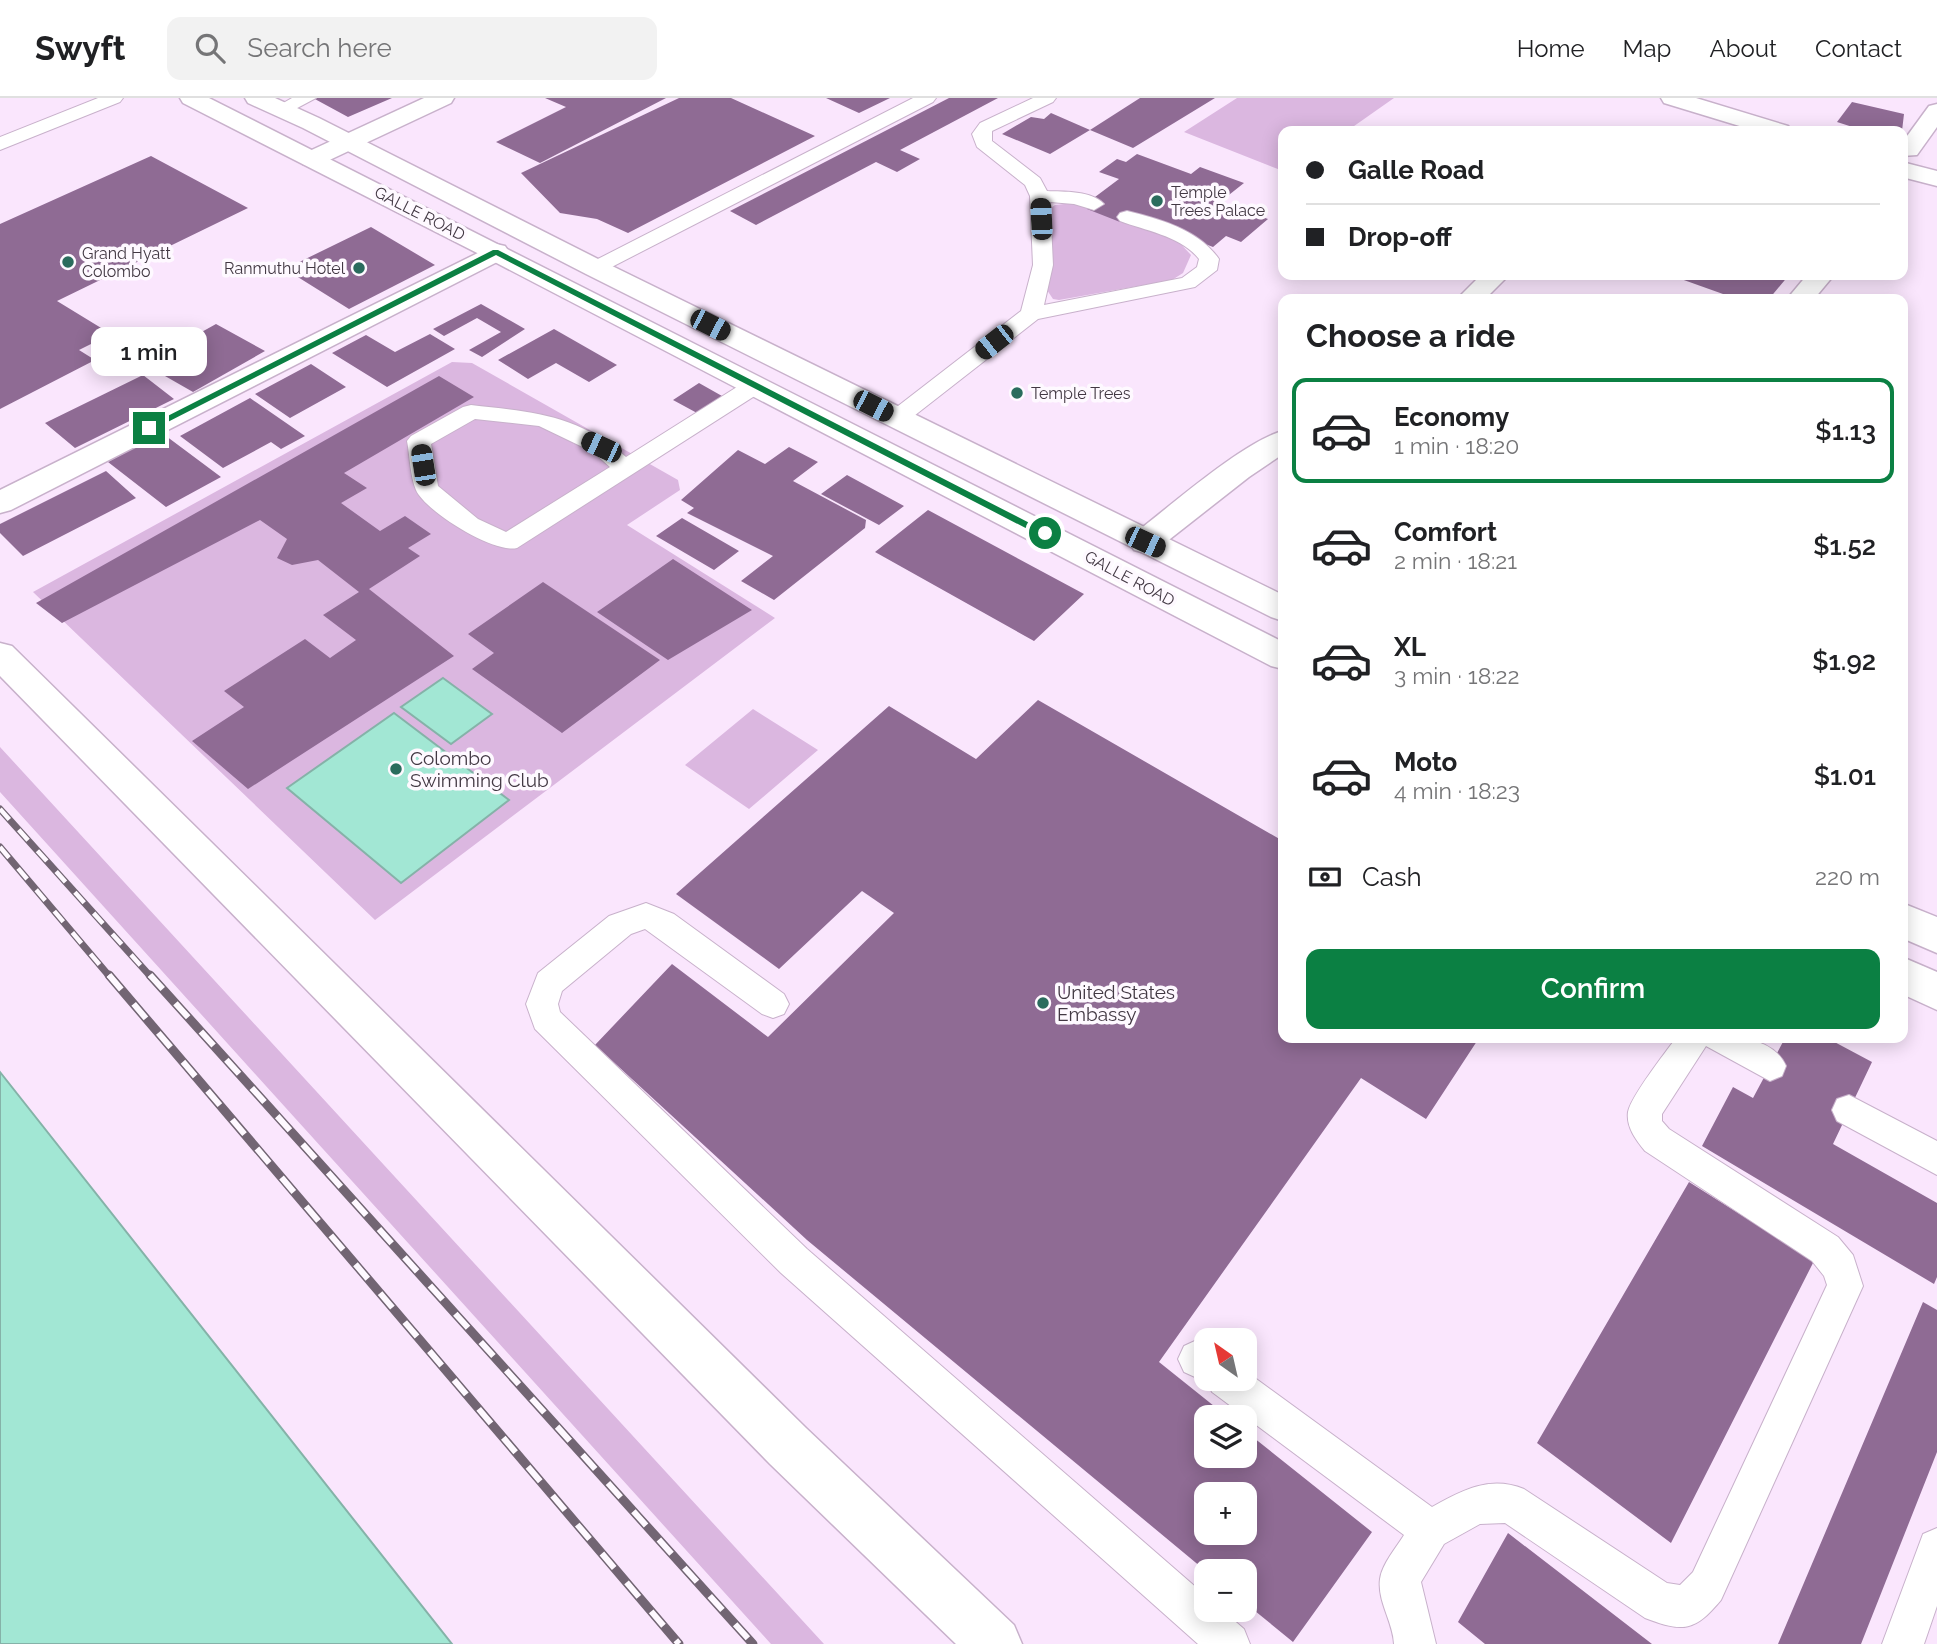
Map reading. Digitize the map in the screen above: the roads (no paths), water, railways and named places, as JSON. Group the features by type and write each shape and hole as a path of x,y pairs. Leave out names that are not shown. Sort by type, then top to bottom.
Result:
{"main road":[{"name":"GALLE ROAD","path":"191,98 1278,654"},
{"name":"GALLE ROAD","path":"256,98 1278,607"},
{"path":"312,159 443,98"},
{"path":"1672,98 1764,126"},
{"path":"1908,156 1937,110"},
{"path":"1908,160 1937,179"},
{"path":"0,503 496,252"},
{"path":"1475,294 1491,280"},
{"path":"1804,294 1817,280"},
{"path":"866,442 897,418"},
{"path":"1112,568 1238,470 1278,443"},
{"path":"0,655 788,1446 995,1644"},
{"path":"1908,922 1937,936"},
{"path":"1908,977 1937,992"}],"lane":[{"path":"0,126 71,98"},
{"path":"280,110 307,98"},
{"path":"595,268 927,98"},
{"path":"1031,314 1042,265 1040,197 1032,182 983,143 981,134 986,127 1047,98"},
{"path":"0,144 107,99"},
{"path":"1040,197 1076,198 1094,204"},
{"path":"897,418 1031,314 1188,283 1207,270 1209,260 1205,251 1193,243 1127,217"},
{"path":"624,467 601,447 544,420 471,412 419,441 427,489 469,526 508,542 756,386"},
{"path":"772,1004 663,923 646,916 620,925 549,984 542,1004 546,1019 794,1261 1229,1644"},
{"path":"1415,1644 1414,1631 1401,1594 1400,1578 1430,1530 1476,1504 1510,1503 1660,1603 1688,1606 1707,1586 1845,1286 1840,1267 1825,1249 1657,1140 1646,1126 1645,1111 1691,1043"},
{"path":"1728,1043 1770,1066"},
{"path":"1849,1110 1937,1159"},
{"path":"1242,1391 1430,1530"},
{"path":"1903,1644 1937,1548"}],"railway":[{"path":"0,809 151,977"},
{"path":"0,847 110,977"},
{"path":"109,975 679,1644"},
{"path":"150,975 753,1644"}],"place":[{"name":"Temple Trees Palace","path":"1157,201"},
{"name":"Grand Hyatt Colombo","path":"68,262"},
{"name":"Ranmuthu Hotel","path":"359,268"},
{"name":"Temple Trees","path":"1017,393"},
{"name":"Colombo Swimming Club","path":"396,769"},
{"name":"United States Embassy","path":"1043,1003"}]}
